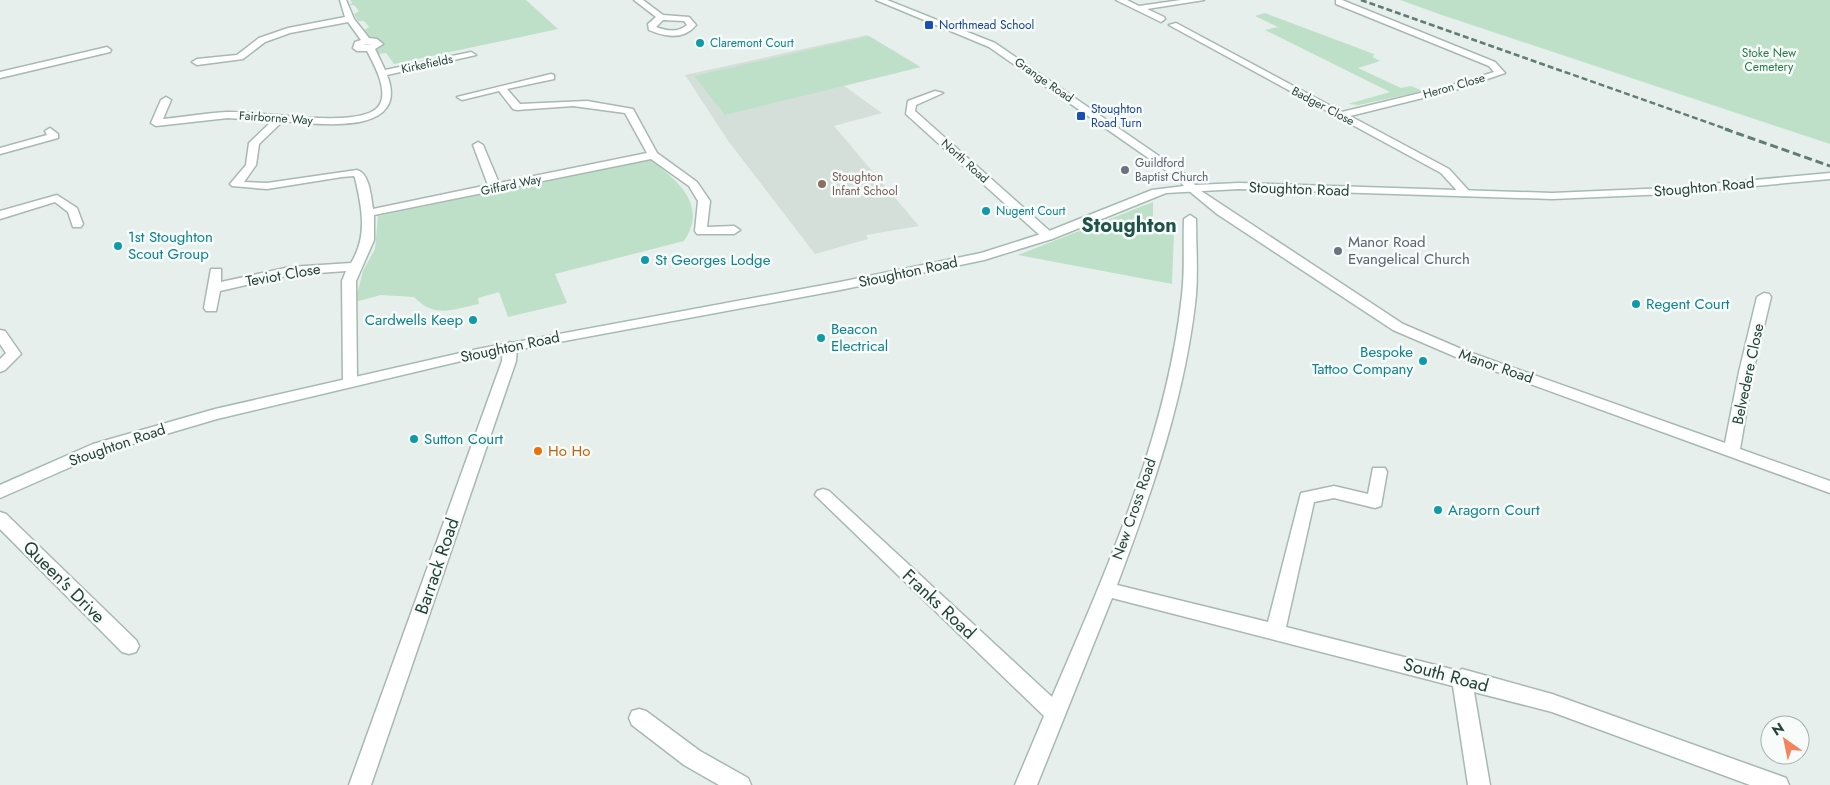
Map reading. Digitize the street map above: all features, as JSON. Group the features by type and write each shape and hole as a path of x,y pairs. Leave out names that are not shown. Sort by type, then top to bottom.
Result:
{"street":[{"path":"638,0 660,17"},
{"name":"Grange Road","path":"880,0 992,45 1177,173 1192,188"},
{"name":"Badger Close","path":"1120,0 1161,19 1176,21 1177,24 1173,25 1445,171 1466,194"},
{"path":"1139,8 1200,0"},
{"path":"343,2 350,19 368,45 383,73"},
{"name":"Heron Close","path":"1341,6 1355,9 1492,64 1500,73 1452,88 1341,115"},
{"path":"197,62 240,57 262,40 288,31 350,19"},
{"path":"0,74 107,50"},
{"name":"Kirkefields","path":"383,73 471,55"},
{"name":"Fairborne Way","path":"166,100 156,123 229,114 280,119 352,120 374,115 385,104 386,90 383,73"},
{"path":"462,97 551,78"},
{"path":"501,88 517,107 572,102 602,104 629,111 653,155 693,184 704,200 701,231 734,230"},
{"name":"North Road","path":"938,93 911,104 910,112 1048,236"},
{"path":"280,119 254,143 251,164 236,184 248,186 278,184 344,173 357,173 361,178 369,213 365,249 353,267 349,281 350,382"},
{"path":"0,151 54,136 50,131"},
{"path":"478,145 495,188"},
{"name":"Giffard Way","path":"369,213 653,155"},
{"name":"Stoughton Road","path":"0,492 99,448 215,414 510,346 856,283 984,256 1048,236 1156,192 1240,186 1466,194 1591,196 1668,191 1826,176"},
{"name":"Manor Road","path":"1192,188 1221,211 1398,327 1461,354 1830,487"},
{"path":"0,215 57,198 73,210 77,224"},
{"name":"New Cross Road","path":"1026,785 1106,589 1165,417 1188,300 1190,220"},
{"name":"Teviot Close","path":"214,288 290,271 353,267"},
{"path":"211,308 216,272"},
{"name":"Belvedere Close","path":"1732,451 1746,372 1764,297"},
{"path":"0,334 14,354 0,367"},
{"name":"Barrack Road","path":"360,785 509,361 510,346"},
{"path":"1275,631 1308,497 1334,492 1375,502 1379,472"},
{"name":"Franks Road","path":"823,495 1055,713"},
{"name":"Queen's Drive","path":"0,518 129,646"},
{"name":"South Road","path":"1106,589 1462,678 1552,703 1778,785"},
{"path":"1462,678 1479,785"},
{"path":"639,718 692,758 740,785"}],"shaded area":[{"name":"Stoughton Infant School","path":"867,35 921,67 844,86 882,113 834,126 919,226 866,235 868,239 815,254 729,142 685,75"}],"green space":[{"path":"350,0 526,0 558,29 394,64 386,53 378,54 375,48 381,43 369,38 364,30 369,27 364,21 358,21 354,14 359,11 354,5 349,5 352,3"},
{"name":"Stoke New Cemetery","path":"1400,0 1830,0 1830,144 1442,15"},
{"path":"1265,13 1374,54 1373,57 1380,61 1358,68 1401,88 1411,86 1423,91 1359,105 1348,104 1390,92 1265,30 1278,27 1255,16"},
{"path":"869,36 920,67 725,115 694,76"},
{"path":"650,159 679,184 691,204 693,216 691,228 684,241 555,274 567,303 508,317 499,292 478,298 479,304 445,311 429,308 414,297 381,295 355,302 363,271 375,249 378,216"},
{"path":"1153,202 1153,230 1174,233 1172,284 1018,255"}],"railway":[{"path":"1361,0 1729,130"},
{"path":"1725,129 1830,166"}],"place":[{"name":"Northmead School","path":"929,25"},
{"name":"Claremont Court","path":"700,43"},
{"name":"Stoughton Road Turn","path":"1081,116"},
{"name":"Guildford Baptist Church","path":"1125,170"},
{"name":"Stoughton Infant School","path":"822,184"},
{"name":"Nugent Court","path":"986,211"},
{"name":"1st Stoughton Scout Group","path":"118,246"},
{"name":"Manor Road Evangelical Church","path":"1338,251"},
{"name":"St Georges Lodge","path":"645,260"},
{"name":"Regent Court","path":"1636,304"},
{"name":"Cardwells Keep","path":"473,320"},
{"name":"Beacon Electrical","path":"821,338"},
{"name":"Bespoke Tattoo Company","path":"1423,361"},
{"name":"Sutton Court","path":"414,439"},
{"name":"Ho Ho","path":"538,451"},
{"name":"Aragorn Court","path":"1438,510"}],"district":[{"name":"Stoughton","path":"1129,225"}]}
